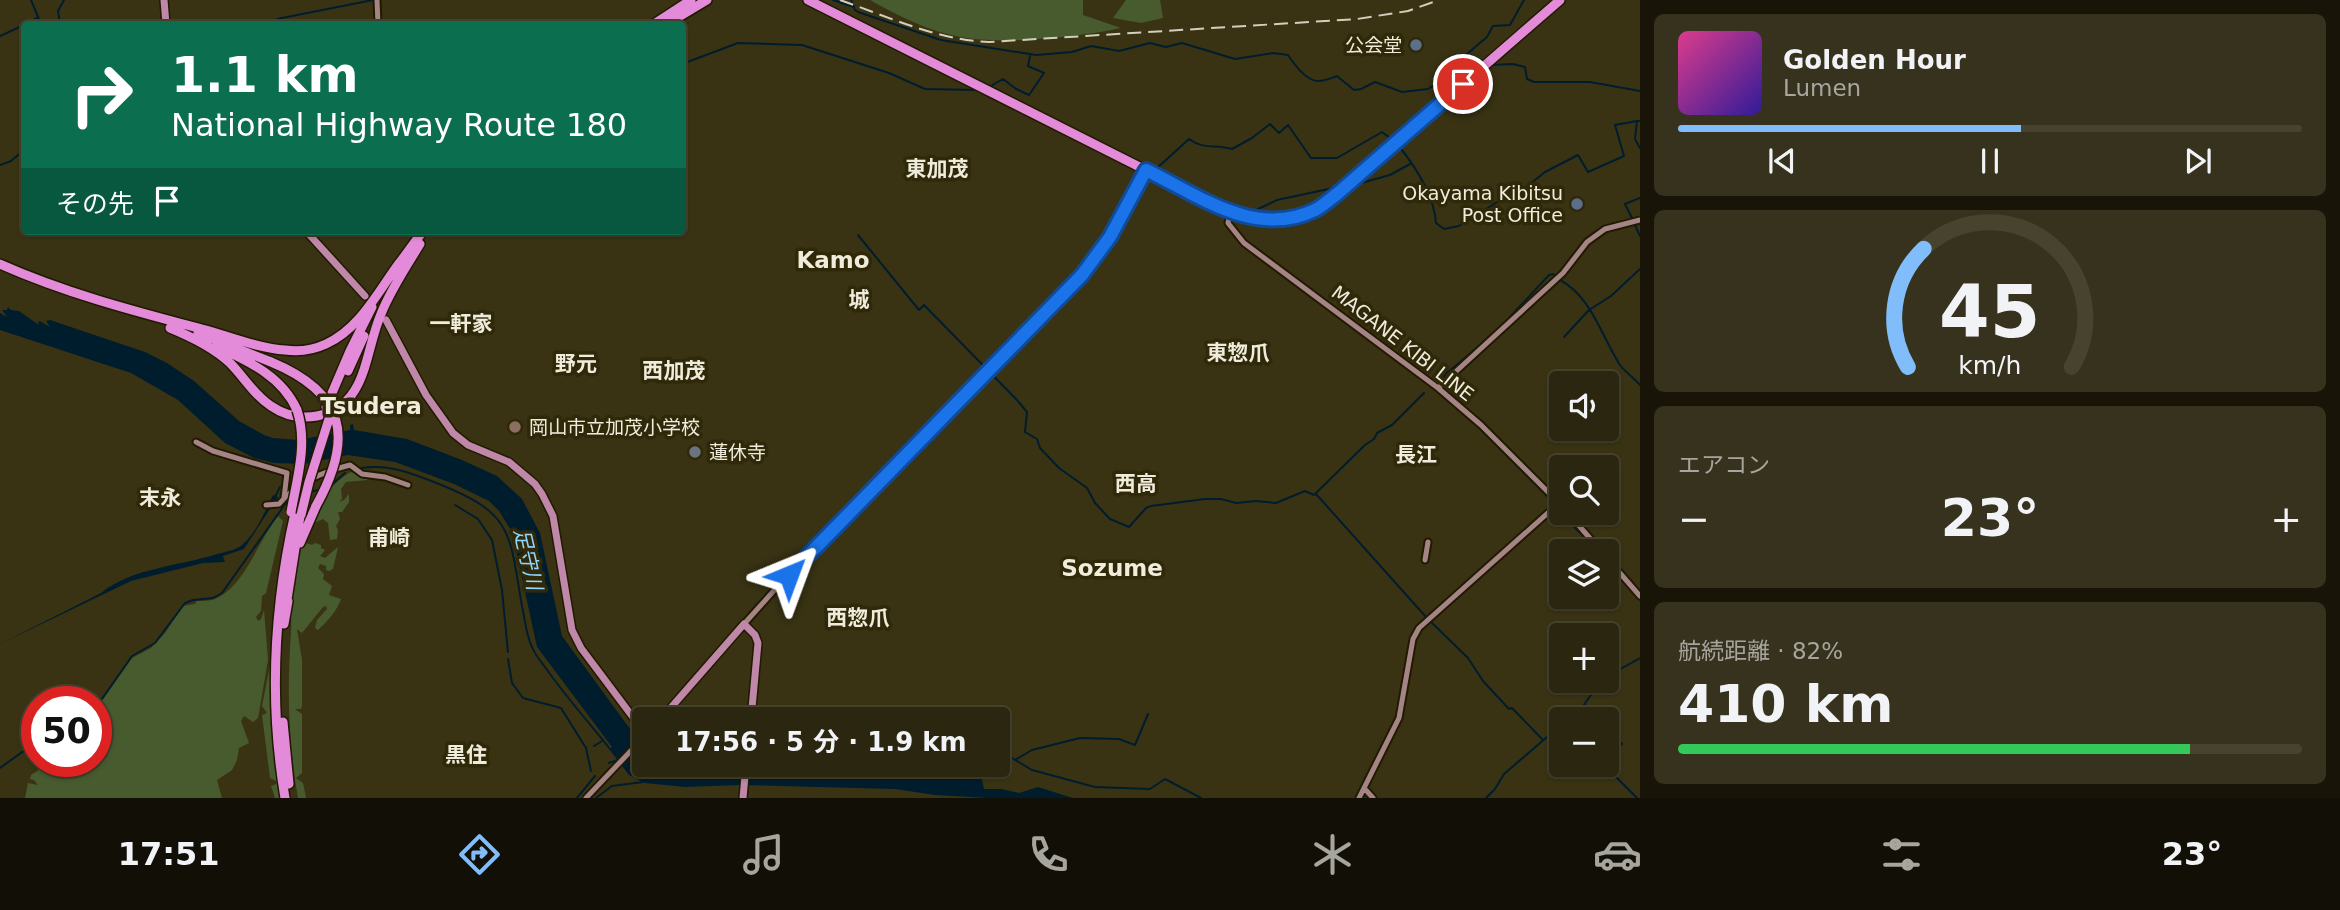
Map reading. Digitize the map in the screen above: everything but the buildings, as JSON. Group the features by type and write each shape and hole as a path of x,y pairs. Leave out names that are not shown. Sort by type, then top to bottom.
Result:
{"highway":[{"path":"659,21 691,0"},
{"path":"672,21 707,0"},
{"path":"807,0 1230,212 1267,220 1293,218 1316,209 1347,186 1560,0"},
{"path":"295,513 309,482 335,400 371,322 421,235"},
{"path":"285,798 276,704 277,643 282,590 295,513 327,407 366,320 427,235"},
{"path":"0,264 56,286 147,315 272,348 294,351 309,350 329,343 348,330 404,265"},
{"path":"170,328 200,341 219,354 274,408 297,417 322,415 345,403 360,383 377,322 404,265"},
{"path":"0,270 215,346 257,367 282,386 296,410 301,427 301,445 284,624 282,703 292,798"},
{"path":"147,315 299,374 327,400 335,418 339,437 337,457 330,479 305,528 284,624"}],"main road":[{"path":"164,0 166,21"},
{"path":"377,0 378,21"},
{"path":"671,707 800,564 1082,275 1110,237 1146,170"},
{"name":"MAGANE KIBI LINE","path":"1230,212 1228,223 1244,243 1438,388 1481,425 1549,493"},
{"path":"1438,388 1563,273 1587,242 1605,229 1640,220"},
{"path":"310,235 365,296"},
{"path":"386,320 426,395 453,433 468,445 509,461 535,484 542,494 553,516 567,613 574,636 632,720"},
{"path":"196,442 213,451 287,473 284,498"},
{"path":"267,505 275,505 318,474 350,465 362,474 385,477 408,485"},
{"path":"1359,798 1401,714 1413,639 1419,628 1549,514"},
{"path":"1578,525 1591,539"},
{"path":"1425,560 1428,541"},
{"path":"1619,572 1640,596"},
{"path":"744,624 755,635 758,643 752,707"},
{"path":"586,798 632,748"},
{"path":"1364,788 1373,798"}],"green space":[{"path":"870,0 1083,0 1083,15 1121,28 1041,39 960,37 925,27"},
{"path":"1126,0 1160,0 1163,18 1141,23 1113,18"},
{"path":"351,472 368,480 346,482 341,489 342,499 339,502 349,494 349,502 342,512 338,512 340,519 336,526 337,539 330,540 328,523 323,519 314,523 306,543 321,545 325,550 320,556 325,558 338,547 333,569 326,570 326,566 320,564 318,568 324,574 323,579 332,586 329,595 341,599 337,608 318,630 315,628 317,620 327,609 326,606 302,633 297,629 302,660 302,706 301,709 295,709 302,714 302,773 296,778 303,783 306,798 298,798 289,715 293,583 302,547 316,510 337,482"},
{"path":"278,516 283,521 266,593 262,596 261,611 256,617 258,621 261,619 264,610 268,660 258,718 253,722 244,716 241,721 249,743 239,748 232,770 217,780 222,798 25,798 28,783 38,785 30,777 112,777 112,686 132,658 151,648 165,633 183,606 214,599 229,590 245,571"},
{"path":"271,661 274,746 281,798 275,798 271,786 276,784 276,781 270,778 262,715 267,713 262,706"}],"water":[{"name":"足守川","path":"8,307 19,311 39,325 40,321 50,327 46,321 50,320 145,352 194,381 239,421 264,435 299,440 350,430 350,425 353,424 354,430 407,439 497,476 522,499 540,533 562,636 632,732 632,776 609,749 612,747 537,647 512,532 489,501 454,484 395,462 348,455 304,464 274,463 254,458 225,443 178,400 131,373 0,330 0,313 7,317 2,310 7,310"},
{"path":"273,495 278,497 274,506 244,549 223,556 225,562 203,563 131,581 0,644 127,578 240,547 256,528"},
{"path":"633,777 979,777 984,789 1019,793 1038,787 1073,798 988,798 935,795 895,789 741,785 685,787 645,783"}],"waterway":[{"path":"31,0 40,21"},
{"path":"60,21 58,11 64,0"},
{"path":"277,21 373,0"},
{"path":"833,0 854,7"},
{"path":"851,0 858,12 941,40 1036,55 1072,52 1091,46 1119,51 1150,43 1166,47 1182,43 1235,59 1273,53 1288,55 1301,72 1314,81 1337,76 1354,90 1375,82 1402,92 1428,89 1457,71 1467,54 1487,37 1493,26 1510,25 1524,0"},
{"path":"32,21 37,18"},
{"path":"0,36 21,26"},
{"path":"686,62 738,43 802,45 889,73 925,89 977,90"},
{"path":"989,87 1003,79 1029,95 1044,73 1028,66 1030,56"},
{"path":"1462,67 1483,63"},
{"path":"1490,65 1513,64 1525,67 1527,79 1534,82 1590,82 1640,91"},
{"path":"1640,121 1637,121 1635,139 1640,148"},
{"path":"1398,145 1423,181 1432,202 1436,223 1444,229 1459,226 1518,189 1520,192 1545,172 1578,155 1588,172 1624,156 1615,125 1637,121"},
{"path":"1156,169 1189,139 1205,146 1232,149 1270,124 1279,133 1288,125 1311,158 1337,158 1382,132 1394,141"},
{"path":"0,165 11,161 21,153"},
{"path":"1354,185 1390,175 1410,164"},
{"path":"1250,213 1277,200 1338,187"},
{"path":"1633,220 1625,204 1640,198"},
{"path":"1635,225 1640,236"},
{"path":"858,235 919,310 924,305 1017,400 1027,412 1025,432 1037,439 1040,448 1059,468 1087,488 1095,503 1110,519 1129,527 1151,506 1205,499 1236,503 1276,503 1305,491 1314,495 1374,439 1377,433 1392,425 1424,393"},
{"path":"1564,337 1589,310 1611,296 1640,269"},
{"path":"1436,382 1496,332 1549,275 1555,276"},
{"path":"1560,280 1580,296 1620,365 1640,385"},
{"path":"1483,431 1548,497"},
{"name":"足守川","path":"362,468 392,469 420,477 464,495 495,516 510,543 527,632 534,651 610,749"},
{"path":"330,486 345,473"},
{"path":"275,497 280,487"},
{"path":"310,492 321,489"},
{"path":"1316,494 1426,617"},
{"path":"111,686 132,656 155,643 185,603 213,598 222,593 288,500"},
{"path":"455,505 478,519 492,540 502,590 508,652"},
{"path":"1573,525 1587,539"},
{"path":"1619,575 1640,600"},
{"path":"1429,620 1468,658 1483,681 1509,709 1512,708 1543,740"},
{"path":"1619,670 1640,658"},
{"path":"508,659 512,683 523,698 561,708 586,748 591,771"},
{"path":"1582,707 1592,693"},
{"path":"1015,760 1032,750 1080,738 1119,739 1135,745 1148,714"},
{"path":"1486,798 1504,774 1549,735"},
{"path":"594,746 602,741"},
{"path":"1619,741 1622,744 1619,747"},
{"path":"0,768 21,753"},
{"path":"1010,757 1032,770 1095,787 1150,789 1165,779 1201,798"},
{"path":"609,763 618,760"},
{"path":"577,798 595,776"},
{"path":"1617,777 1637,798"},
{"path":"596,798 612,786 643,782"}],"railway":[{"path":"840,0 932,32 989,42 1357,19 1408,11 1439,0"}],"place":[{"name":"公会堂","path":"1416,45"},
{"name":"Okayama Kibitsu Post Office","path":"1577,204"},
{"name":"岡山市立加茂小学校","path":"515,427"},
{"name":"蓮休寺","path":"695,452"}],"district":[{"name":"東加茂","path":"937,169"},
{"name":"Kamo","path":"833,260"},
{"name":"城","path":"859,300"},
{"name":"一軒家","path":"461,324"},
{"name":"東惣爪","path":"1238,353"},
{"name":"野元","path":"576,364"},
{"name":"西加茂","path":"674,371"},
{"name":"Tsudera","path":"371,406"},
{"name":"長江","path":"1416,455"},
{"name":"西高","path":"1136,484"},
{"name":"末永","path":"160,498"},
{"name":"甫崎","path":"389,538"},
{"name":"Sozume","path":"1112,568"},
{"name":"西惣爪","path":"858,618"},
{"name":"黒住","path":"466,755"}],"route":[{"path":"789,575 1082,275 1110,237 1146,170 1242,216 1267,220 1293,218 1316,209 1337,194 1463,84"}]}
